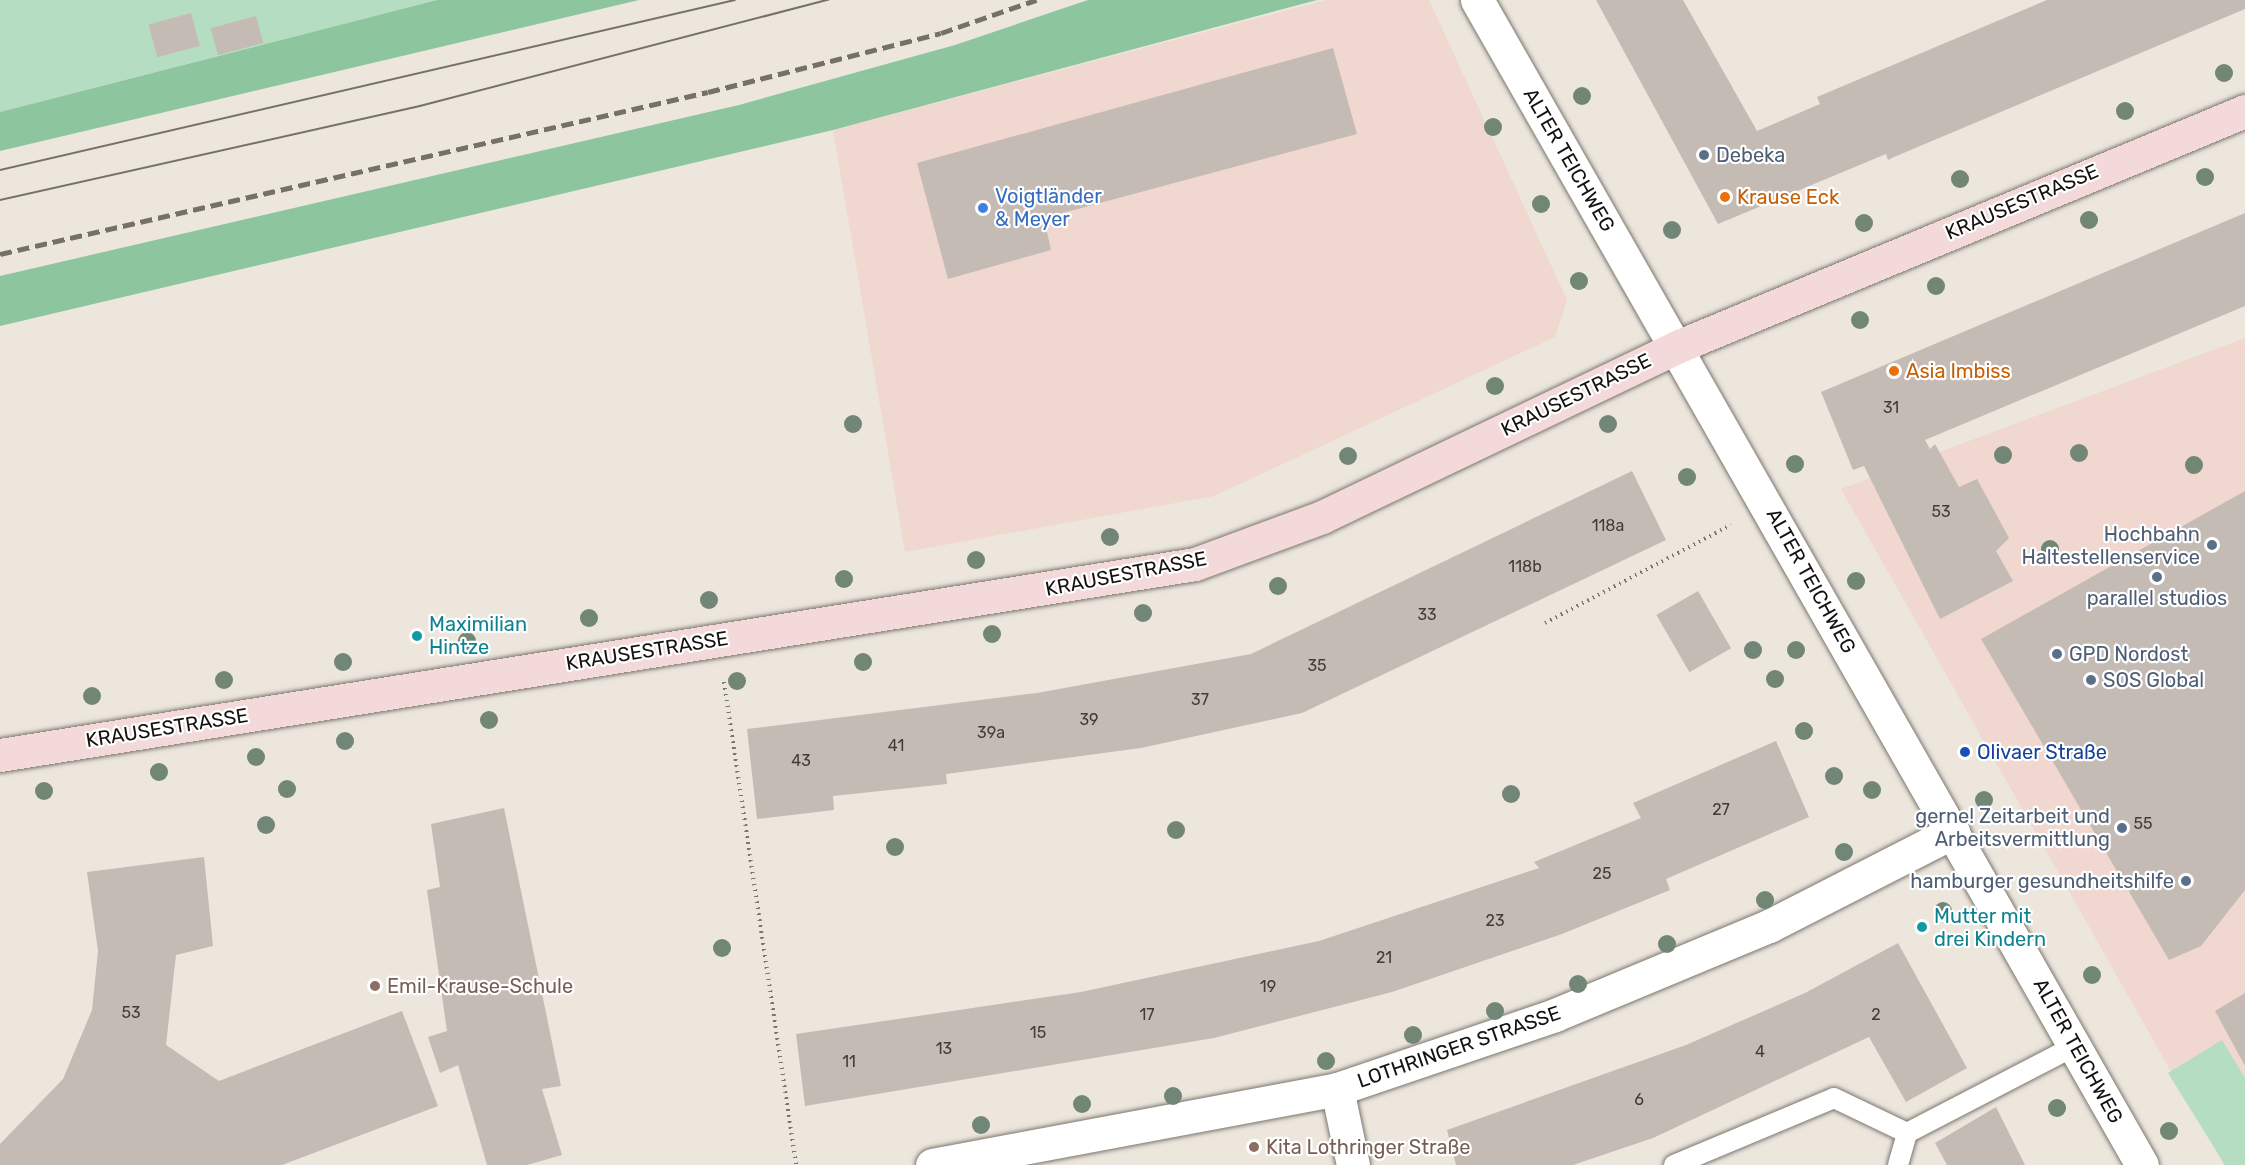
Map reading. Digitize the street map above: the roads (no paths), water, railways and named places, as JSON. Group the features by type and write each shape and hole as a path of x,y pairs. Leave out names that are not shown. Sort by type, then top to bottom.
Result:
{"main road":[{"name":"KRAUSESTRASSE","path":"0,755 1195,564 1322,517 1678,346 2245,111"}],"street":[{"name":"ALTER TEICHWEG","path":"1477,0 1678,346 2142,1165"},
{"name":"LOTHRINGER STRASSE","path":"932,1165 1337,1089 1555,1015 1758,931 1953,832"},
{"path":"1337,1089 1353,1165"}],"lane":[{"path":"1898,1165 1907,1132 2075,1046"},
{"path":"1674,1165 1834,1098 1907,1132"}],"tram line":[{"path":"0,170 735,0"},
{"path":"0,200 420,106 828,0"}],"railway":[{"path":"0,254 708,92 941,33 1036,0"}],"place":[{"name":"Debeka","path":"1704,155"},
{"name":"Krause Eck","path":"1725,197"},
{"name":"Voigtländer & Meyer","path":"983,208"},
{"name":"Asia Imbiss","path":"1894,371"},
{"name":"Hochbahn Haltestellenservice","path":"2212,545"},
{"name":"parallel studios","path":"2157,577"},
{"name":"Maximilian Hintze","path":"417,636"},
{"name":"GPD Nordost","path":"2057,654"},
{"name":"SOS Global","path":"2091,680"},
{"name":"Olivaer Straße","path":"1965,752"},
{"name":"gerne! Zeitarbeit und Arbeitsvermittlung","path":"2122,828"},
{"name":"hamburger gesundheitshilfe","path":"2186,881"},
{"name":"Mutter mit drei Kindern","path":"1922,927"},
{"name":"Emil-Krause-Schule","path":"375,986"},
{"name":"Kita Lothringer Straße","path":"1254,1147"}]}
